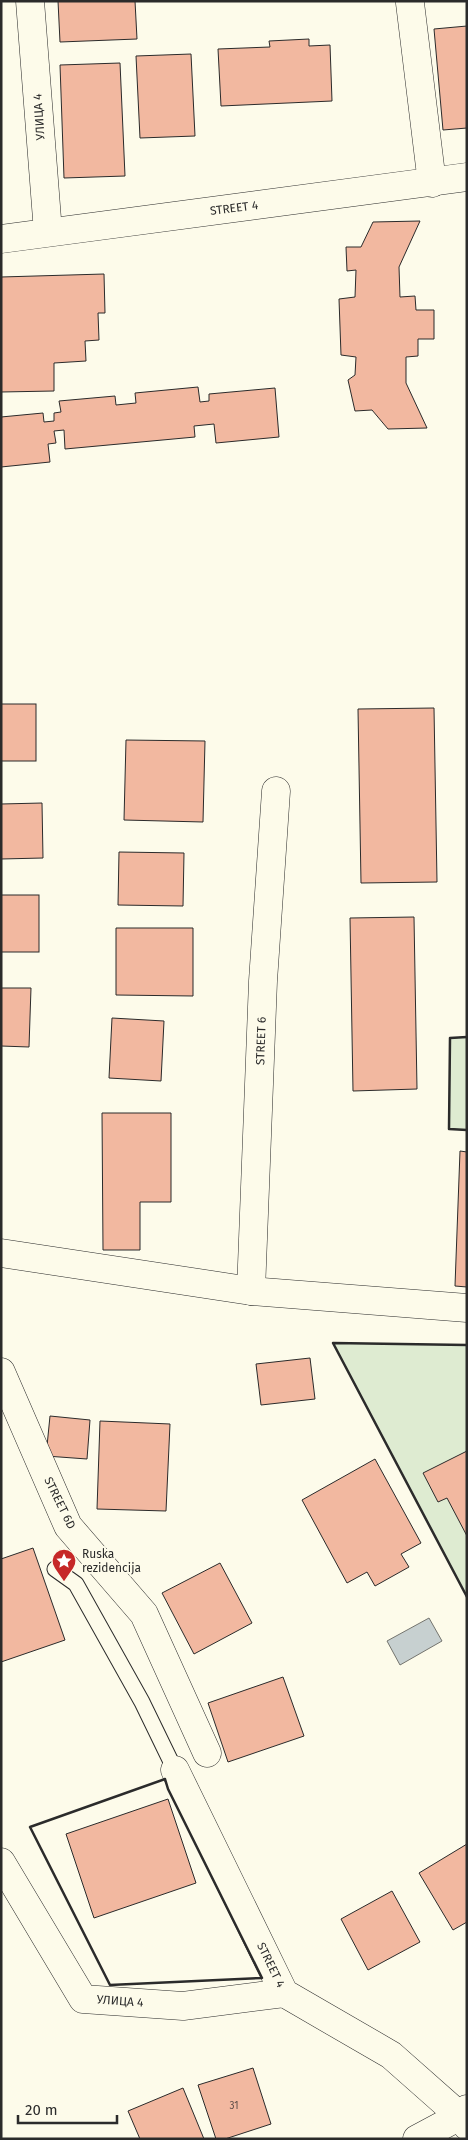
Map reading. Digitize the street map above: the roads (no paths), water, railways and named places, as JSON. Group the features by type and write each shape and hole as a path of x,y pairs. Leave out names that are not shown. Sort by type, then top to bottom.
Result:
{"street":[{"name":"УЛИЦА 4","path":"30,1 48,232"},
{"path":"410,3 432,183"},
{"name":"STREET 4","path":"1,239 467,177"},
{"name":"STREET 6","path":"251,1291 263,991 276,791"},
{"path":"1,1253 251,1291 467,1308"},
{"name":"STREET 6D","path":"1,1372 68,1526 144,1614 207,1753"},
{"name":"STREET 4","path":"175,1770 284,1993 391,2055 465,2117 417,2139"},
{"name":"УЛИЦА 4","path":"1,1862 83,1999 183,2006 284,1993"}],"lane":[{"path":"55,1569 76,1584 142,1702 175,1770"}],"place":[{"name":"Ruska rezidencija","path":"64,1582"}]}
